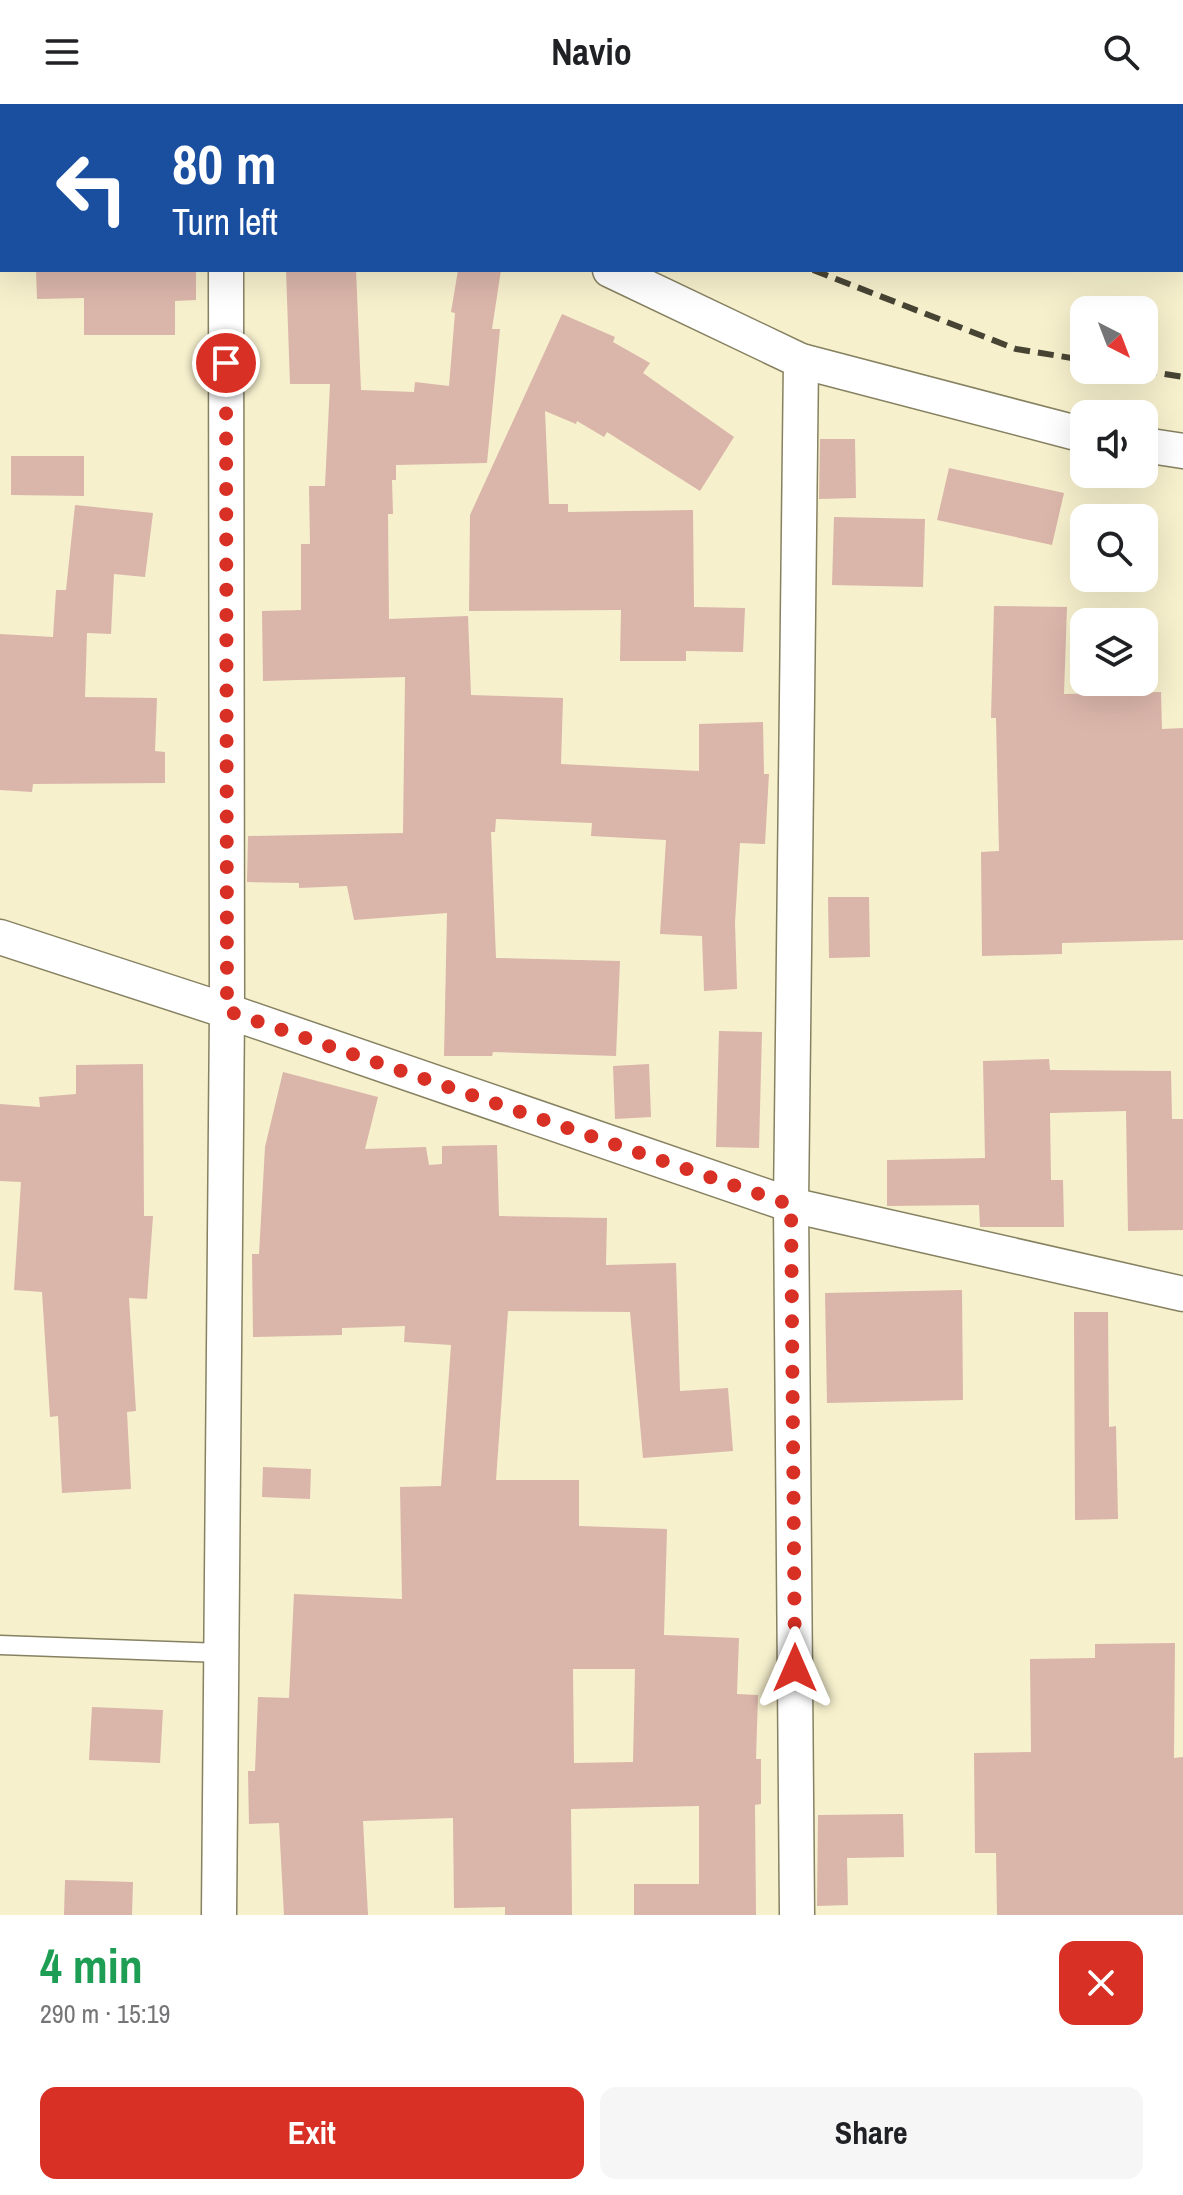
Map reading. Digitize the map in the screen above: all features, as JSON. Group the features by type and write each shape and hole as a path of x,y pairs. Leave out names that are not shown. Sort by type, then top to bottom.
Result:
{"street":[{"path":"219,1915 227,1011 226,272"},
{"path":"614,272 801,361 1070,431"},
{"path":"797,1915 791,1205 801,361"},
{"path":"1158,447 1183,451"},
{"path":"0,937 227,1011 791,1205 1183,1294"}],"lane":[{"path":"0,1645 222,1653"}],"building":[{"path":"36,272 196,272 196,300 175,301 175,335 84,335 84,298 37,299"},
{"path":"286,272 356,272 361,390 414,392 415,382 449,386 455,313 451,312 458,272 501,272 492,329 500,329 487,463 396,465 396,480 392,480 393,514 388,514 389,619 468,616 471,695 563,698 561,764 699,771 699,724 763,722 764,774 769,774 765,844 740,843 735,922 737,989 704,991 702,936 660,934 666,840 591,836 592,823 496,819 495,832 491,832 496,958 620,961 616,1056 493,1052 492,1056 444,1056 447,913 354,920 347,886 299,888 299,883 247,882 248,836 403,833 405,677 263,681 262,611 301,610 301,544 310,544 309,486 325,486 330,384 290,384"},
{"path":"562,314 615,337 613,342 650,363 643,373 734,437 700,491 607,432 604,437 577,421 576,424 545,411 549,504 568,504 568,512 693,510 694,607 745,608 743,652 686,651 686,661 620,661 621,610 469,611 470,515"},
{"path":"820,439 855,439 856,498 819,499"},
{"path":"11,456 84,456 84,496 11,495"},
{"path":"949,468 1064,493 1052,545 937,520"},
{"path":"75,505 153,513 145,577 114,574 111,634 87,633 85,697 157,698 155,751 165,752 165,783 33,784 32,792 0,790 0,634 53,637 56,590 66,590"},
{"path":"834,517 925,519 923,587 832,585"},
{"path":"994,606 1067,607 1064,694 1158,696 1161,692 1162,729 1183,728 1183,940 1062,943 1062,954 982,956 981,852 999,851 996,718 991,718"},
{"path":"828,897 869,897 870,957 829,958"},
{"path":"719,1031 762,1032 759,1148 716,1147"},
{"path":"1049,1059 1050,1070 1171,1071 1172,1119 1183,1119 1183,1230 1128,1231 1126,1111 1050,1113 1051,1180 1063,1180 1064,1227 980,1227 979,1205 887,1206 887,1160 985,1158 983,1061"},
{"path":"143,1064 144,1216 153,1216 147,1299 129,1298 136,1411 127,1412 131,1489 62,1493 58,1416 50,1417 42,1292 14,1290 21,1182 0,1181 0,1104 40,1107 39,1097 76,1094 76,1065"},
{"path":"649,1064 651,1117 615,1119 613,1066"},
{"path":"283,1072 378,1097 365,1149 426,1147 429,1165 442,1164 442,1146 497,1145 499,1216 607,1218 606,1265 676,1263 680,1391 728,1388 733,1451 643,1458 630,1312 508,1311 496,1480 579,1480 579,1526 667,1529 664,1635 739,1638 737,1694 758,1695 756,1759 761,1759 761,1804 755,1805 756,1915 634,1915 634,1884 699,1884 699,1806 571,1809 572,1915 505,1915 505,1907 454,1908 453,1818 363,1821 368,1915 284,1915 279,1823 249,1824 248,1771 255,1771 258,1697 289,1698 294,1594 402,1599 400,1487 441,1486 451,1345 404,1342 405,1326 342,1328 342,1335 253,1337 252,1254 259,1254 265,1147","holes":["573,1669 635,1669 633,1762 574,1763"]},
{"path":"962,1290 963,1400 827,1403 825,1293"},
{"path":"1074,1312 1108,1312 1109,1427 1116,1426 1118,1519 1075,1520"},
{"path":"263,1467 311,1469 310,1499 262,1497"},
{"path":"1175,1643 1174,1758 1183,1757 1183,1915 997,1915 996,1853 975,1853 974,1753 1031,1752 1030,1659 1095,1658 1095,1644"},
{"path":"92,1707 163,1710 160,1763 89,1760"},
{"path":"903,1814 904,1857 847,1858 848,1905 817,1906 818,1815"},
{"path":"65,1880 133,1882 132,1915 64,1915"}],"railway":[{"path":"818,272 1016,349 1070,358"},
{"path":"1158,373 1183,377"}],"route":[{"path":"226,363 227,1011 791,1205 795,1668"}]}
